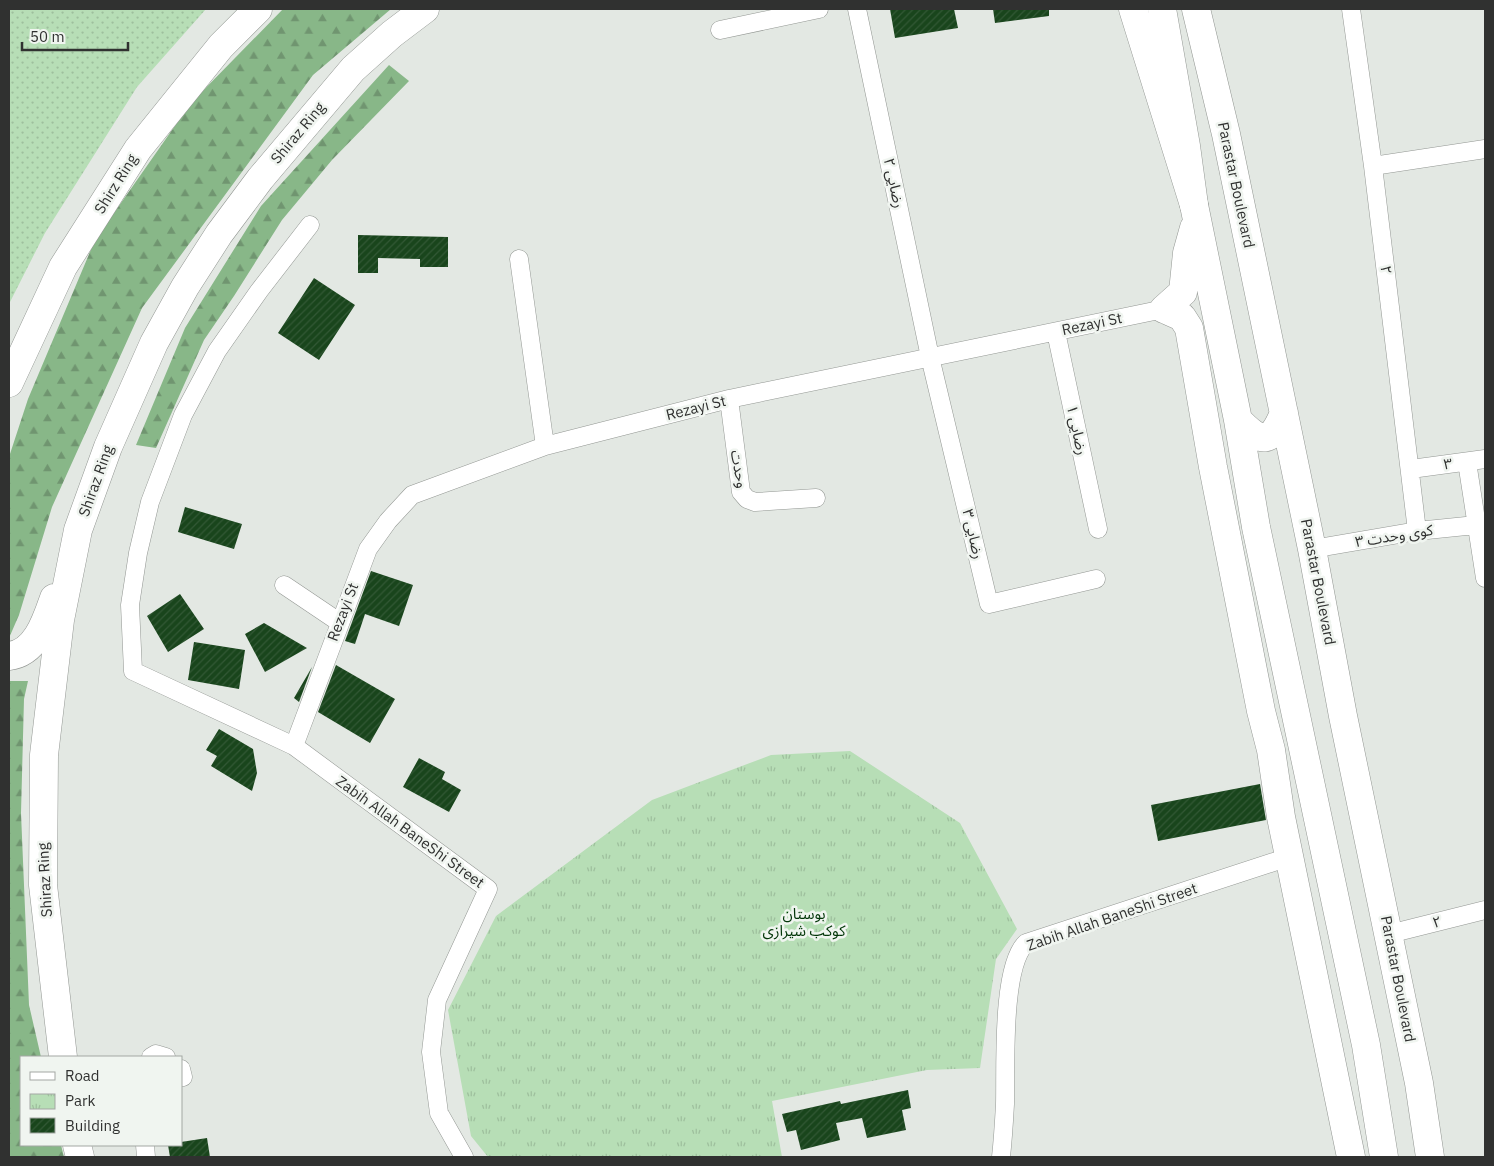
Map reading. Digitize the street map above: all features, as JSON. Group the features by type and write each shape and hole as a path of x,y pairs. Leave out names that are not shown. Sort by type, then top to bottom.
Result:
{"main road":[{"name":"Shirz Ring","path":"9,383 63,267 138,149 221,46 258,9"},
{"name":"Shiraz Ring","path":"62,1056 43,885 44,755 60,620 78,530 108,447 154,343 185,287 219,234 260,178 353,69 392,34 425,9"},
{"path":"1133,9 1195,212"},
{"path":"1162,9 1186,146 1195,212 1238,420 1256,527 1366,1045 1384,1157"},
{"name":"Parastar Boulevard","path":"1196,9 1226,134 1312,549 1345,725 1420,1092 1430,1157"},
{"name":"Rezayi St","path":"1164,309 1183,292 1187,253 1195,212"},
{"path":"1164,309 1182,317 1189,328 1218,494 1261,711 1271,750 1281,817 1350,1157"},
{"path":"1238,420 1258,437 1266,437 1273,435 1284,413"},
{"path":"1247,471 1253,462 1264,452 1281,453 1292,459"},
{"path":"9,656 15,656 27,650 36,639 52,603 78,530"},
{"path":"1271,750 1309,776"},
{"path":"1281,817 1309,776"}],"street":[{"path":"720,30 819,9"},
{"name":"رضایی ۲","path":"857,9 930,357"},
{"name":"۲","path":"1351,9 1373,166 1418,531"},
{"path":"1373,166 1485,149"},
{"name":"Zabih Allah BaneShi Street","path":"310,225 259,291 217,351 184,416 150,502 138,553 130,605 133,671 294,746 488,889 438,1000 432,1052 440,1113 464,1157"},
{"path":"519,259 545,446"},
{"name":"Rezayi St","path":"294,746 368,549 388,521 412,495 545,446 730,399 1164,309"},
{"name":"رضایی ۱","path":"1056,332 1098,529"},
{"name":"رضایی ۳","path":"930,357 989,604 1096,580"},
{"name":"وحدت","path":"730,399 741,492 747,499 755,502 816,498"},
{"name":"۳","path":"1411,469 1485,459"},
{"path":"1467,462 1485,578"},
{"name":"کوی وحدت ۳","path":"1312,549 1418,531 1476,525"},
{"path":"284,585 339,622"},
{"name":"Zabih Allah BaneShi Street","path":"1001,1157 1009,996 1014,968 1020,949 1026,944 1289,857"},
{"name":"۲","path":"1389,934 1485,910"}],"green space":[{"path":"9,9 206,9 137,87 45,233 9,304"},
{"path":"283,9 391,9 313,75 142,308 52,507 19,615 9,638 9,457 28,399 95,240 191,103"},
{"path":"389,65 409,81 332,160 282,220 204,340 156,448 136,445 185,328 261,206"},
{"path":"9,681 28,681 24,699 21,813 29,1005 41,1056 20,1056 20,1146 61,1146 64,1157 9,1157"},
{"name":"بوستان کوکب شیرازی","path":"850,751 960,823 1017,929 996,959 980,1068 927,1070 772,1101 782,1157 488,1157 471,1136 448,1010 496,916 652,800 771,755"}],"building":[{"path":"890,9 954,9 958,28 895,38"},
{"path":"993,9 1049,9 1049,16 995,23"},
{"path":"358,235 448,237 448,267 420,267 420,259 378,258 378,273 358,273"},
{"path":"314,278 355,305 319,360 278,333"},
{"path":"185,507 242,524 234,549 178,532"},
{"path":"371,571 413,585 399,626 365,614 355,644 345,641"},
{"path":"180,594 204,629 168,652 147,616"},
{"path":"264,623 307,648 265,672 245,634"},
{"path":"194,642 245,650 239,689 188,680"},
{"path":"336,665 395,699 370,743 318,712"},
{"path":"312,667 299,702 294,698"},
{"path":"219,729 253,749 257,773 252,791 211,766 217,756 206,750"},
{"path":"419,758 445,772 442,779 461,790 449,812 403,787"},
{"path":"1260,784 1266,820 1158,841 1151,805"},
{"path":"908,1090 911,1108 902,1110 906,1130 867,1138 862,1118 836,1123 840,1140 801,1150 796,1130 787,1132 782,1114 840,1101 841,1104"},
{"path":"207,1138 210,1157 170,1157 168,1146 182,1146 182,1142"}]}
